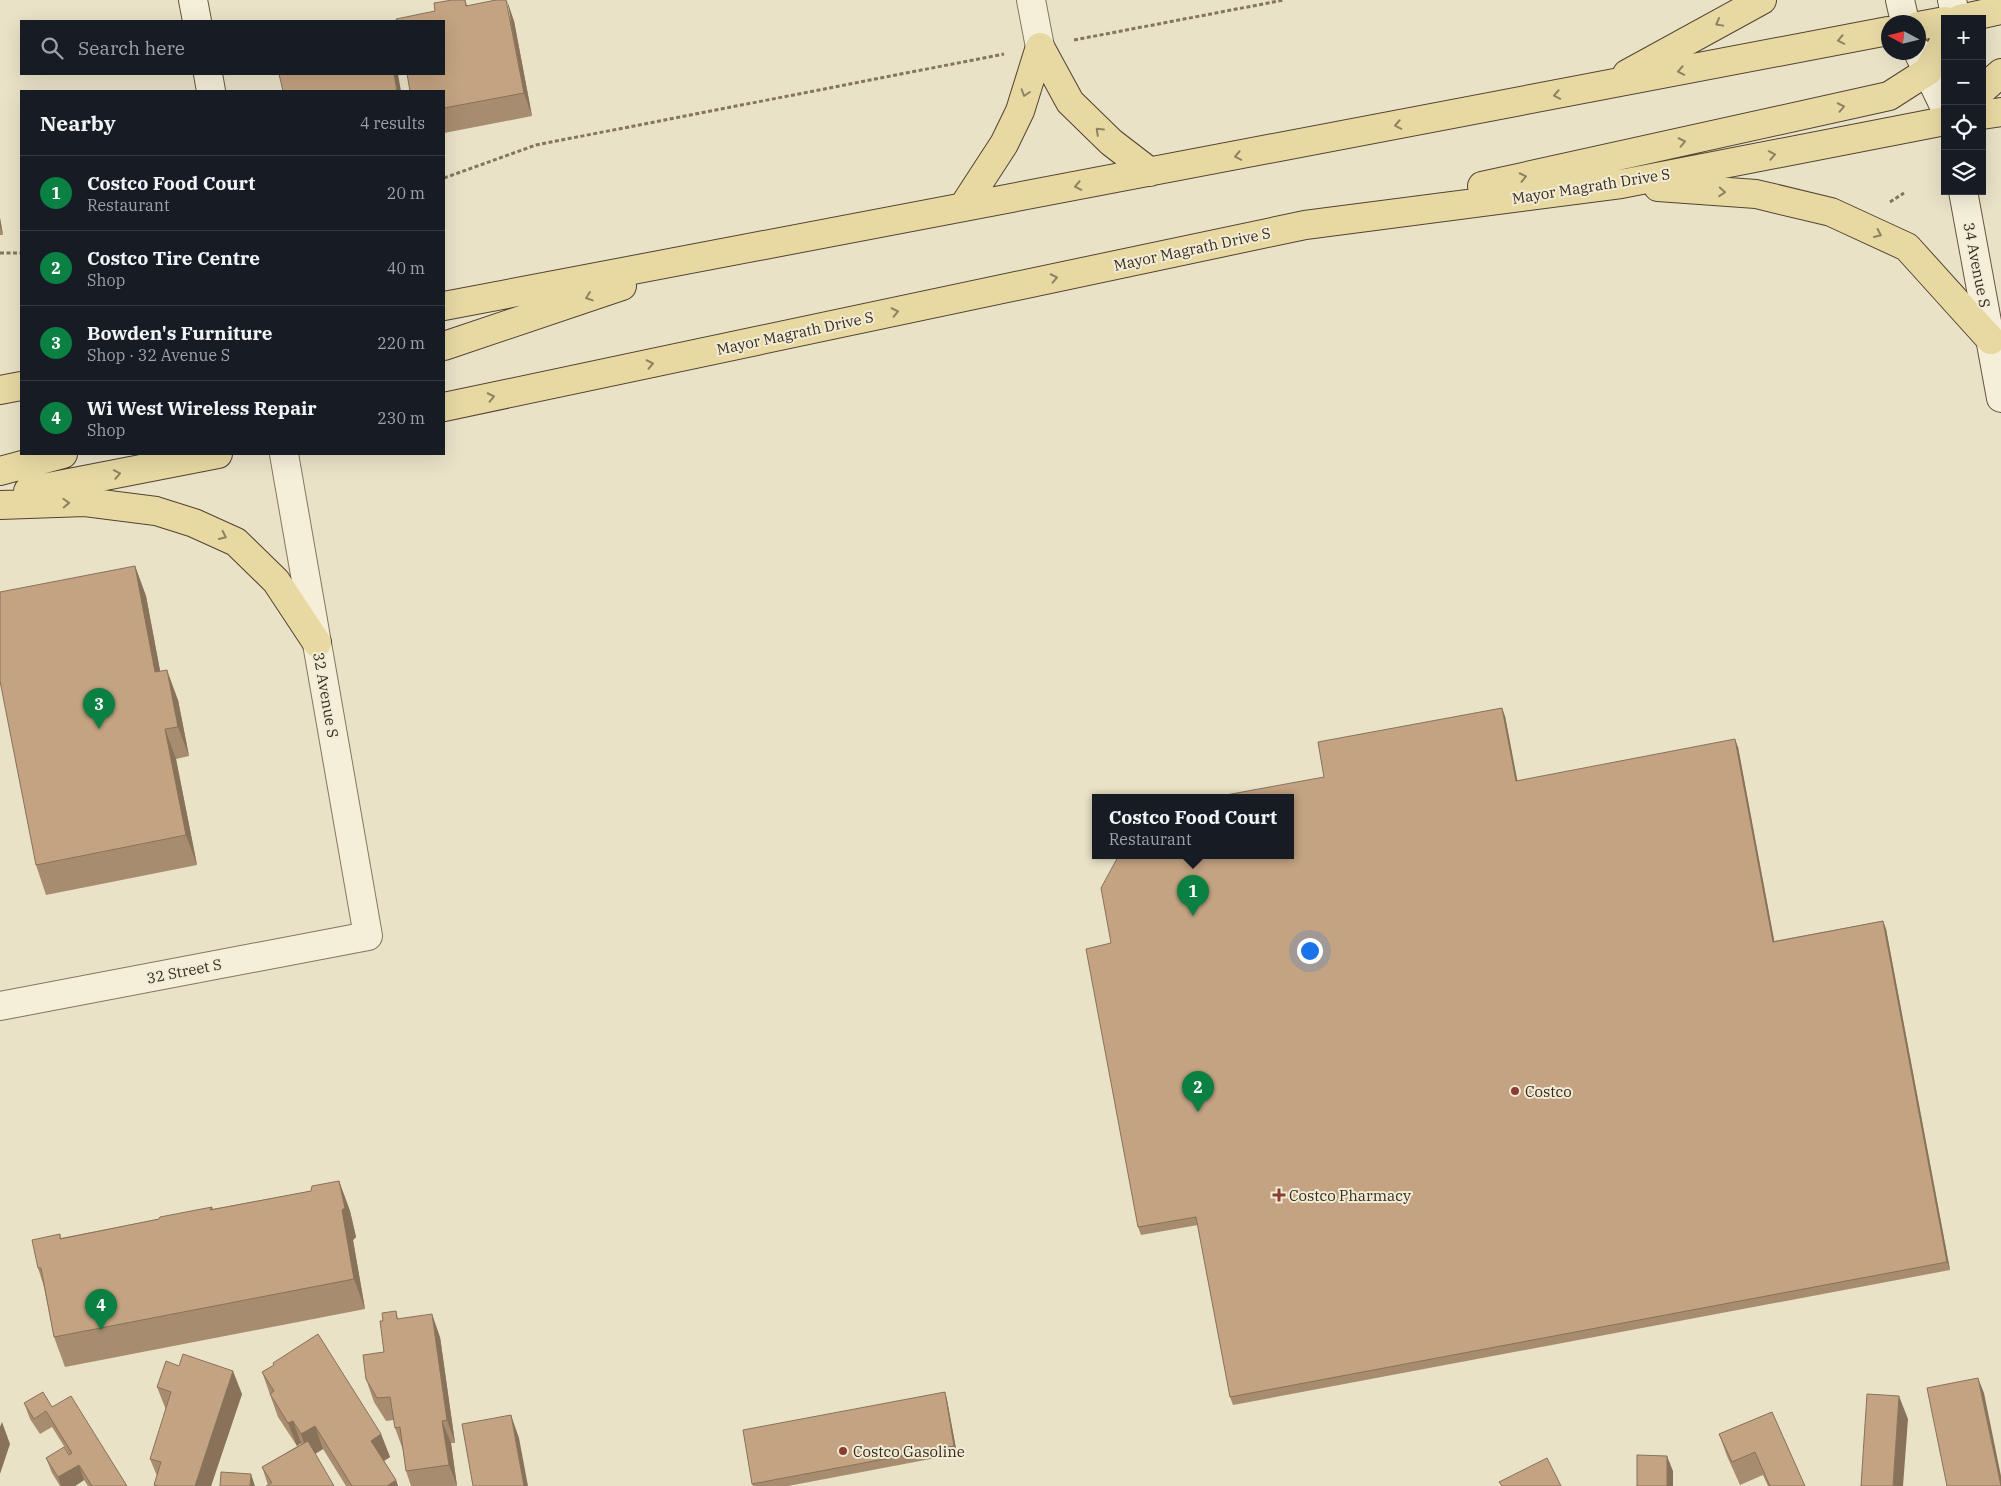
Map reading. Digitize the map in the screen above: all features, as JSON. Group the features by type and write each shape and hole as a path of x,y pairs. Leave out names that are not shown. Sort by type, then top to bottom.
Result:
{"main road":[{"path":"1605,86 1762,0"},
{"path":"1978,15 2001,10"},
{"path":"1926,25 1941,22"},
{"path":"445,306 1881,32"},
{"path":"1305,226 1889,96 1941,44"},
{"path":"1040,47 1070,102 1111,142 1150,172"},
{"path":"963,208 1004,144 1020,111 1040,47"},
{"path":"1986,86 2001,73"},
{"path":"1986,114 2001,112"},
{"name":"Mayor Magrath Drive S","path":"445,407 1305,226 1621,184 1941,122"},
{"path":"1621,184 1756,194 1831,212 1907,247 1991,340"},
{"path":"445,346 719,254"},
{"path":"445,295 472,300"},
{"path":"0,390 20,386"},
{"path":"0,471 59,455"},
{"path":"0,496 213,455"},
{"path":"0,505 85,502 156,511 194,523 236,542 276,581 317,643"}],"street":[{"path":"192,0 197,20"},
{"path":"1031,0 1040,47"},
{"path":"1900,0 1903,15"},
{"path":"1952,0 1955,15"},
{"path":"1923,61 1944,105"},
{"path":"208,75 211,90"},
{"name":"34 Avenue S","path":"1965,195 2001,398"},
{"name":"32 Avenue S","path":"284,455 368,936"},
{"name":"32 Street S","path":"0,1006 368,936"}],"path":[{"path":"445,178 536,145 1284,0"},
{"path":"1890,202 1904,194"},
{"path":"0,252 20,253"}],"building":[{"path":"465,0 466,6 506,0 524,93 445,108 445,90 410,90 407,75 445,75 445,20 396,19 435,11 434,3"},
{"path":"279,75 394,75 397,90 283,90"},
{"path":"135,566 155,672 167,670 178,727 165,729 186,835 36,865 0,681 0,592"},
{"name":"Costco","path":"1502,708 1516,781 1735,739 1773,942 1883,921 1947,1262 1230,1397 1196,1217 1138,1227 1086,949 1111,943 1101,888 1117,859 1294,859 1294,794 1231,794 1324,777 1318,742"},
{"path":"339,1181 345,1208 342,1210 354,1279 54,1337 41,1268 38,1268 32,1240 60,1234 60,1239 212,1207 210,1210 311,1191 312,1186"},
{"path":"396,1311 397,1319 432,1314 447,1420 442,1421 449,1465 406,1471 400,1427 395,1428 390,1397 377,1398 366,1379 363,1355 384,1352 380,1321 383,1321 382,1313"},
{"path":"318,1334 381,1434 371,1441 396,1480 387,1486 352,1486 315,1426 301,1434 293,1421 288,1423 270,1394 274,1391 262,1372"},
{"path":"183,1354 233,1371 195,1486 154,1485 161,1462 150,1459 171,1392 157,1387 166,1361 179,1366"},
{"path":"1978,1378 2001,1486 1947,1486 1927,1388"},
{"path":"43,1392 52,1407 71,1396 127,1486 92,1486 79,1465 58,1477 46,1458 64,1447 69,1455 72,1453 46,1411 34,1419 24,1403"},
{"path":"945,1392 954,1446 752,1484 743,1430"},
{"path":"1867,1394 1899,1396 1893,1486 1861,1486"},
{"path":"1772,1412 1805,1486 1770,1486 1755,1452 1732,1462 1719,1434"},
{"path":"511,1415 524,1486 473,1486 462,1424"},
{"path":"308,1441 334,1486 266,1486 272,1483 262,1467"},
{"path":"1637,1455 1667,1456 1667,1486 1637,1486"},
{"path":"1547,1458 1561,1486 1502,1486 1499,1482"},
{"path":"221,1472 251,1474 250,1486 220,1486"}],"place":[{"name":"Bowden's Furniture","path":"99,729"},
{"name":"Costco Food Court","path":"1193,916"},
{"name":"Costco","path":"1515,1091"},
{"name":"Costco Tire Centre","path":"1198,1112"},
{"name":"Costco Pharmacy","path":"1279,1195"},
{"name":"Wi West Wireless Repair","path":"101,1330"},
{"name":"Costco Gasoline","path":"843,1451"}]}
